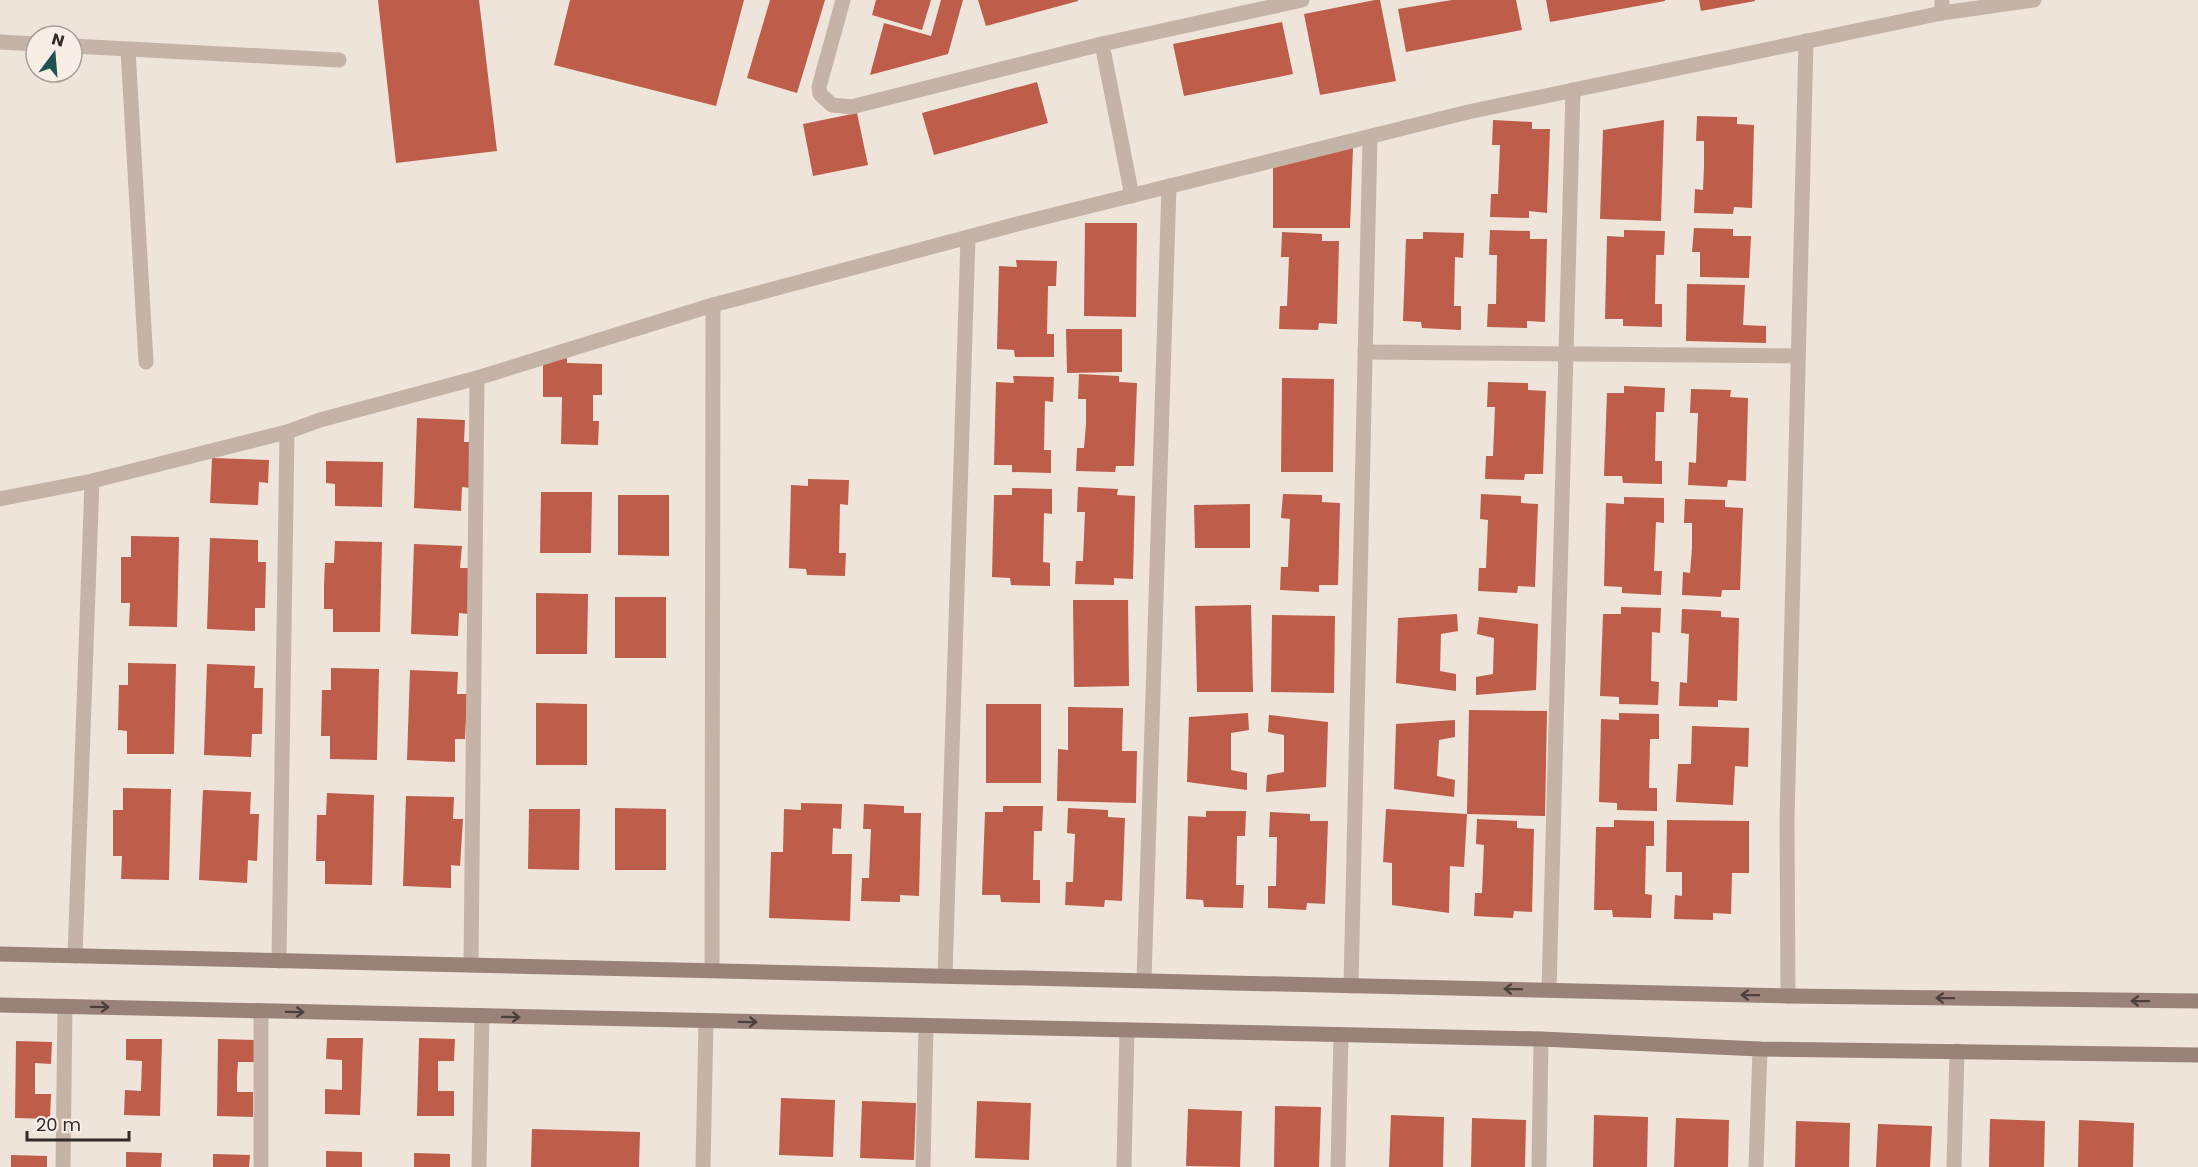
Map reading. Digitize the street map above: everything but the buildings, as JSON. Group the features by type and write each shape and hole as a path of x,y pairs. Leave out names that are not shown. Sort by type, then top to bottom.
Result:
{"street":[{"path":"843,0 819,87 820,94 832,105 851,107 1102,44 1302,0"},
{"path":"1238,0 1256,9"},
{"path":"0,499 92,481 288,432 320,420 477,378 713,305 968,237 1370,136 1468,112 1806,41 1942,6 2034,0"},
{"path":"1788,996 1787,821 1806,41"},
{"path":"0,42 24,43"},
{"path":"1102,44 1132,196"},
{"path":"84,47 339,60"},
{"path":"128,50 146,362"},
{"path":"1549,990 1573,90"},
{"path":"1351,986 1370,136"},
{"path":"1144,980 1169,186"},
{"path":"945,976 968,237"},
{"path":"712,970 713,305"},
{"path":"1365,352 1798,356"},
{"path":"471,965 477,378"},
{"path":"279,961 288,432"},
{"path":"75,956 92,481"},
{"path":"0,954 1788,996 2198,1001"},
{"path":"0,1005 1541,1039 1760,1049 2198,1055"},
{"path":"63,1167 65,1006"},
{"path":"261,1011 261,1167"},
{"path":"479,1167 482,1016"},
{"path":"703,1167 706,1021"},
{"path":"923,1167 926,1026"},
{"path":"1124,1167 1126,1030"},
{"path":"1338,1167 1341,1035"},
{"path":"1539,1167 1541,1039"},
{"path":"1756,1167 1760,1049"},
{"path":"1954,1167 1957,1051"}]}
